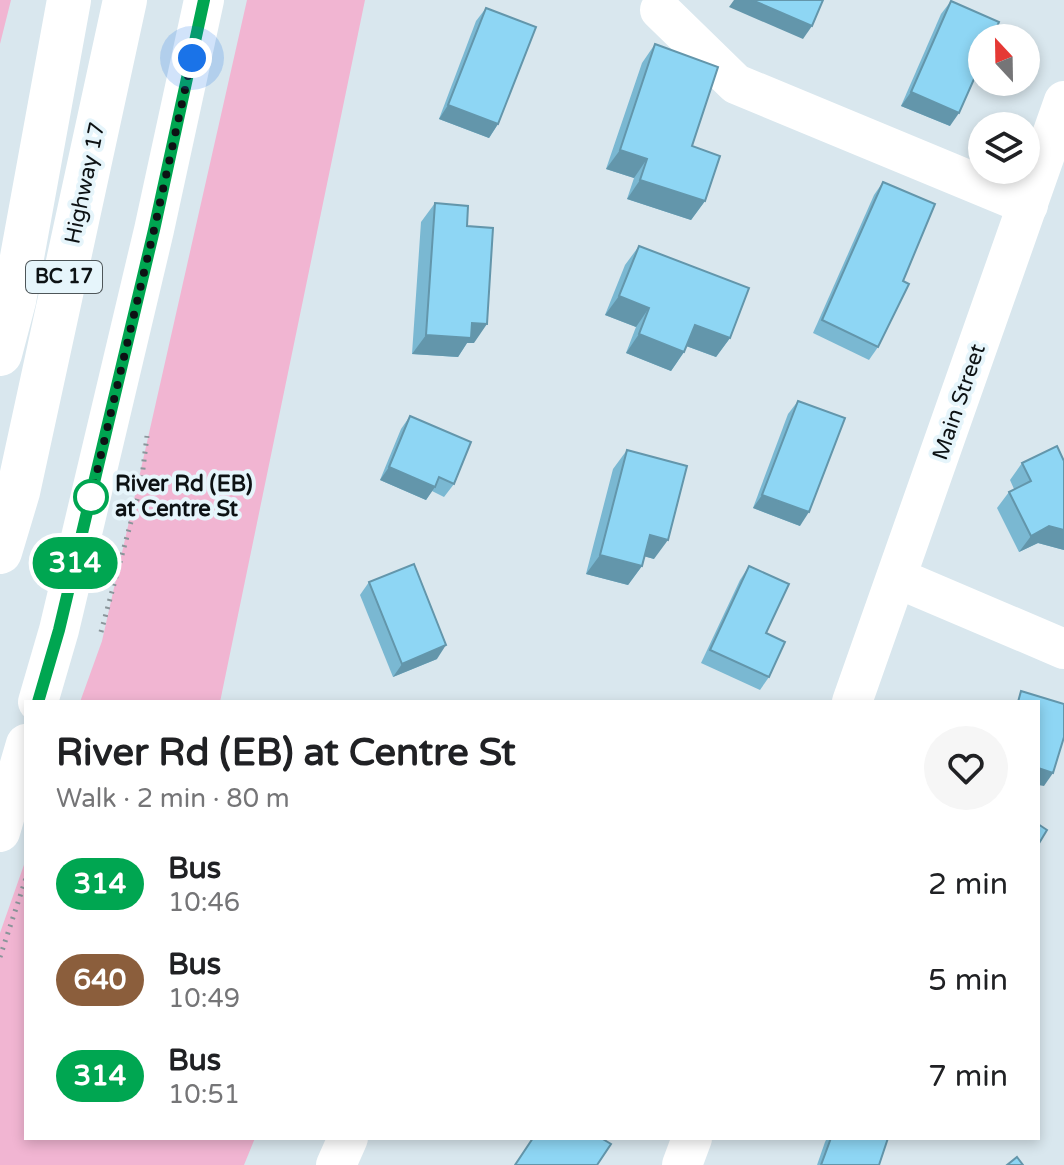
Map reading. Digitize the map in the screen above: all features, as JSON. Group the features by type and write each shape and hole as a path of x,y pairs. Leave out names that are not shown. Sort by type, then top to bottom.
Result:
{"highway":[{"name":"BC 17","path":"0,354 14,301 69,0"},
{"name":"Highway 17","path":"0,552 18,492 125,0"}],"street":[{"path":"39,700 59,630 154,230 204,0"},
{"path":"660,10 736,84 1028,205"},
{"name":"Main Street","path":"853,700 1064,101"},
{"path":"897,578 1064,649"},
{"path":"0,832 24,751"},
{"path":"336,1165 347,1140"},
{"path":"682,1165 691,1140"}],"path":[{"path":"0,957 24,884"}],"shaded area":[{"path":"0,0 11,0 0,44"},
{"path":"247,0 365,0 220,700 81,700 102,641"},
{"path":"24,865 24,1140 254,1140 244,1165 0,1165 0,933"}],"building":[{"path":"752,0 823,0 812,26"},
{"path":"951,1 999,22 968,24 968,93 959,113 911,92"},
{"path":"486,8 536,27 498,124 448,105"},
{"path":"655,44 718,67 692,146 720,156 705,201 640,180 647,159 620,150"},
{"path":"883,182 935,204 903,281 909,284 878,347 822,320"},
{"path":"435,203 468,206 467,226 493,228 487,324 472,323 471,338 426,335"},
{"path":"639,246 749,288 730,338 695,325 684,352 639,334 649,308 619,296"},
{"path":"798,401 845,418 809,512 762,495"},
{"path":"410,416 471,442 454,484 439,477 435,487 389,467"},
{"path":"1057,446 1064,461 1064,530 1049,526 1031,536 1009,492 1031,481 1022,463"},
{"path":"627,450 687,466 668,540 650,535 642,566 600,555"},
{"path":"414,564 446,645 402,664 369,582"},
{"path":"749,566 789,584 766,633 785,642 769,677 710,650"},
{"path":"1021,691 1064,704 1064,737 1053,773 1040,769 1040,700 1019,700"},
{"path":"1040,825 1047,830 1040,842"},
{"path":"532,1140 604,1140 611,1144 597,1165 515,1165"},
{"path":"830,1140 887,1140 879,1165 821,1165"},
{"path":"1017,1157 1023,1165 1007,1165"}],"bus line":[{"name":"314","path":"39,700 59,630 154,230 204,0"}],"place":[{"name":"River Rd (EB) at Centre St","path":"91,497"}],"route":[{"path":"91,497 192,58"}]}
